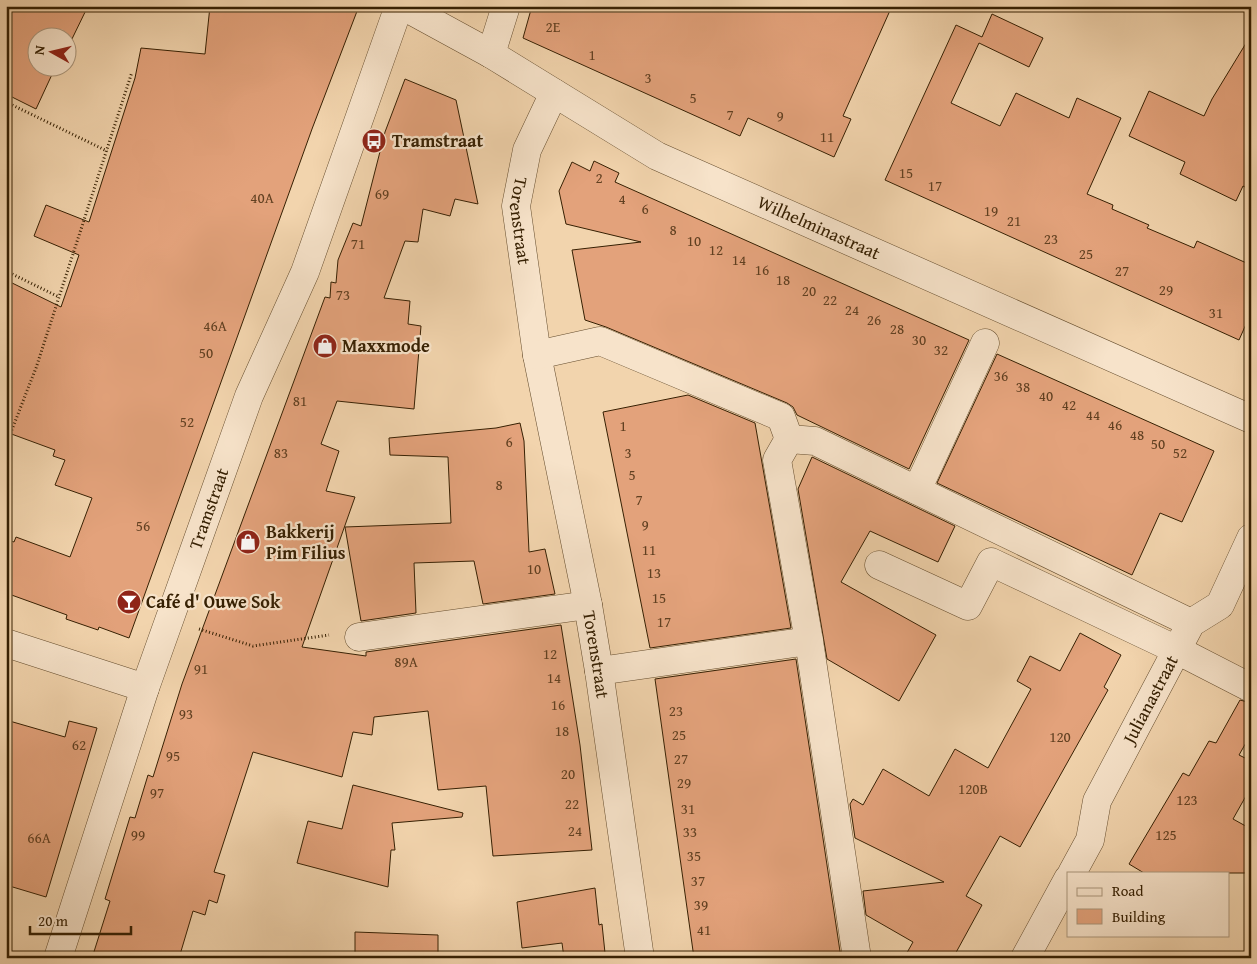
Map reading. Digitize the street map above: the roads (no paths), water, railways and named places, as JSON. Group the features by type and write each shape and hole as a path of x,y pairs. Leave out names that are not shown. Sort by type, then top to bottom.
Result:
{"street":[{"name":"Wilhelminastraat","path":"401,6 491,54 657,156 1251,419"},
{"name":"Tramstraat","path":"58,958 145,688 249,396 305,272 401,6"},
{"path":"491,54 506,6"},
{"name":"Torenstraat","path":"554,93 527,150 516,206 536,355 588,605 599,671 640,958"},
{"path":"536,355 600,341 781,417 789,439 777,460 809,641 857,958"},
{"path":"917,490 985,343"},
{"path":"789,439 815,441 1191,623 1220,605 1251,538"},
{"path":"879,565 968,606 991,562 1177,650 1251,688"},
{"path":"359,637 588,605"},
{"name":"Julianastraat","path":"1073,872 1090,840 1097,800 1191,623"},
{"path":"599,671 809,641"},
{"path":"6,643 145,688"},
{"path":"1025,958 1067,881"}],"place":[{"name":"Tramstraat","path":"374,141"},
{"name":"Maxxmode","path":"325,346"},
{"name":"Bakkerij Pim Filius","path":"248,542"},
{"name":"Café d' Ouwe Sok","path":"129,602"}]}
